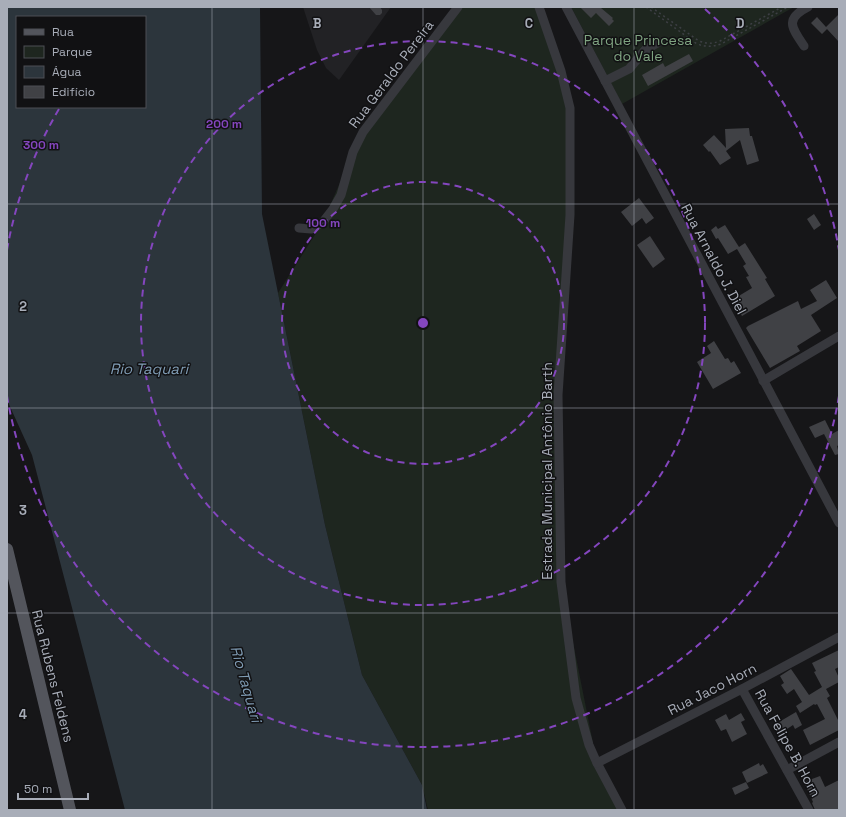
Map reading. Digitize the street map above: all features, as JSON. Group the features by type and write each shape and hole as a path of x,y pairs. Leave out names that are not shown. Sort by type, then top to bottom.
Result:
{"main road":[{"name":"Rua Rubens Feldens","path":"7,549 70,810"}],"street":[{"name":"Rua Geraldo Pereira","path":"299,228 311,229 323,222 333,209 341,195 354,152 363,132 458,7"},
{"name":"Estrada Municipal Antônio Barth","path":"539,7 561,71 570,108 570,215 558,395 561,582 576,698 589,745 622,810"},
{"name":"Rua Arnaldo J. Diel","path":"566,7 839,523"},
{"path":"804,46 796,34 792,23 794,15 808,7"},
{"path":"605,81 629,69 645,50 659,42"},
{"path":"763,381 839,336"},
{"name":"Rua Jaco Horn","path":"597,763 742,689 839,637"},
{"name":"Rua Felipe B. Horn","path":"742,689 808,810"},
{"path":"787,770 839,742"}],"path":[{"path":"646,7 697,44 713,47 788,7"},
{"path":"651,7 699,41 706,44 713,44 720,41 782,7"}],"shaded area":[{"path":"303,7 391,7 339,80 326,68 317,50"}],"green space":[{"path":"458,7 537,7 570,108 570,215 558,395 561,582 597,763 622,810 428,810 422,785 362,675 325,525 278,293 323,222 353,152"},
{"name":"Parque Princesa do Vale","path":"571,7 794,7 622,104"}],"water":[{"name":"Rio Taquari","path":"7,7 260,7 262,214 325,525 362,675 422,785 427,810 125,810 32,455 7,400"}],"building":[{"path":"369,7 380,7 382,13 380,15 376,15"},
{"path":"580,7 602,7 601,8 613,18 612,19 614,21 609,26 596,13 591,18"},
{"path":"839,14 839,42 827,29 822,34 811,23 817,17 826,27"},
{"path":"689,54 693,61 648,86 642,75 663,63 665,67"},
{"path":"749,128 750,136 752,136 759,161 747,165 740,140 726,151 731,158 720,165 710,151 709,152 703,145 714,135 726,148 725,129"},
{"path":"639,198 654,218 646,224 642,218 632,226 621,212"},
{"path":"814,214 821,225 814,230 807,219"},
{"path":"725,225 739,247 745,243 767,278 765,279 775,296 742,316 732,300 752,288 746,277 749,276 743,266 746,264 737,249 728,254 711,230 716,226 718,229"},
{"path":"650,236 665,259 653,268 637,245"},
{"path":"826,280 837,298 811,315 821,331 797,346 800,351 770,368 746,328 798,301 801,309 817,301 810,290"},
{"path":"714,341 725,359 728,358 731,363 734,361 741,373 713,389 697,362 711,353 707,346"},
{"path":"825,420 832,434 839,430 839,445 837,446 839,454 835,455 824,434 815,438 809,427"},
{"path":"839,650 839,667 835,669 839,682 826,689 830,696 827,698 839,722 839,730 810,745 803,730 825,719 817,704 814,704 800,713 796,706 802,702 794,689 787,694 781,685 784,683 780,676 791,669 809,695 822,687 814,672 816,671 812,663"},
{"path":"796,712 802,725 795,729 793,725 784,731 779,722"},
{"path":"741,713 745,720 741,722 747,734 732,742 726,729 721,731 715,720 726,714 729,720"},
{"path":"759,763 760,766 763,764 768,773 747,783 742,772"},
{"path":"820,776 825,787 839,780 839,810 815,810 804,782"},
{"path":"746,782 749,788 735,795 732,788"}]}
